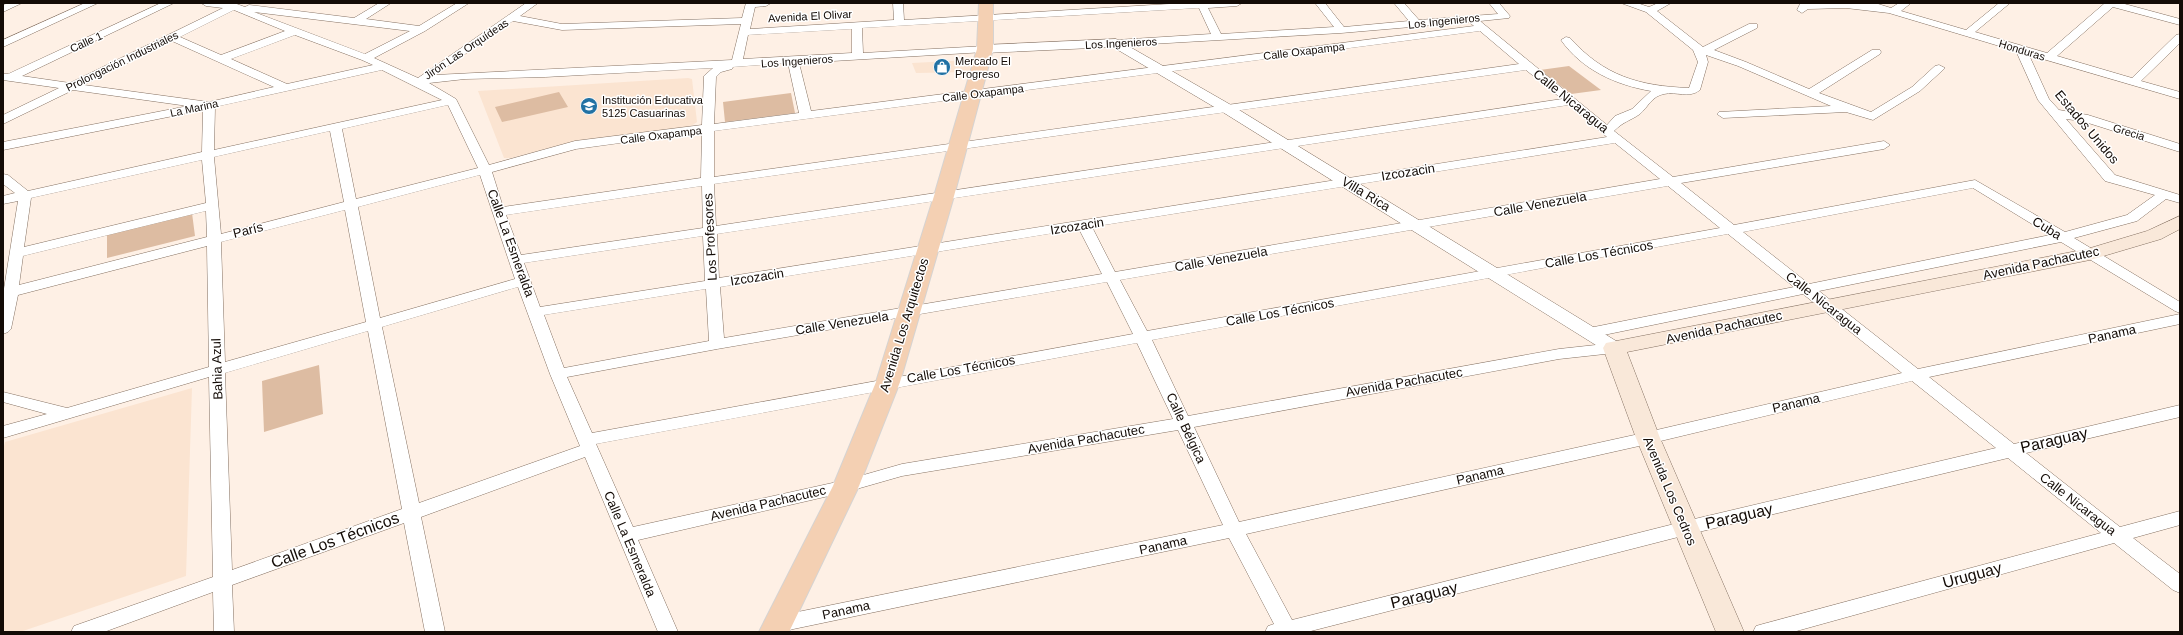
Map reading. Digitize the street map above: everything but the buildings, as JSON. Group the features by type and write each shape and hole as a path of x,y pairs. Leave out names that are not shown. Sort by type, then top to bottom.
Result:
{"main road":[{"name":"Avenida Los Arquitectos","path":"776,628 846,486 888,382 944,196 985,49 986,10"},
{"name":"Avenida Pachacutec","path":"1614,348 2090,254 2154,235 2180,222"},
{"name":"Avenida Los Cedros","path":"1614,348 1648,438 1730,632"}],"street":[{"path":"3,9 17,3"},
{"path":"3,44 93,3"},
{"name":"Calle 1","path":"5,79 169,3"},
{"path":"206,3 237,5 421,29"},
{"path":"357,20 386,3"},
{"path":"366,58 421,29 464,3"},
{"name":"Jirón Las Orquídeas","path":"418,82 534,3"},
{"path":"418,82 441,76 473,74 514,76 736,64 750,3 766,3"},
{"path":"898,3 899,23"},
{"name":"Avenida El Olivar","path":"744,32 899,23 986,10 1237,3"},
{"path":"1320,3 1341,30"},
{"path":"1399,3 1417,24"},
{"name":"Los Ingenieros","path":"736,64 1341,30 1505,16 1494,3"},
{"path":"1626,3 1650,10 1701,50 1811,93 1847,109 1873,116 1916,88 1939,68"},
{"path":"1650,10 1666,3"},
{"name":"Honduras","path":"1864,3 2180,96"},
{"path":"1802,10 1804,6 1831,4 1893,11 1906,3"},
{"path":"1967,34 2005,3"},
{"path":"2048,58 2111,3 2180,22"},
{"path":"1202,4 1218,36"},
{"path":"237,5 296,31 384,66 418,82 452,101"},
{"name":"Prolongación Industriales","path":"3,120 237,5"},
{"path":"295,13 307,6"},
{"path":"512,18 562,27 746,21"},
{"name":"Calle Nicaragua","path":"1470,18 1826,306 2011,450 2180,585"},
{"path":"857,25 858,57"},
{"path":"1701,50 1753,26"},
{"name":"Calle Oxapampa","path":"485,170 575,145 1483,28"},
{"path":"221,59 296,31"},
{"path":"172,37 286,88"},
{"path":"2133,83 2180,37"},
{"path":"1566,40 1588,63 1603,72 1638,86 1662,90 1692,91 1696,88 1704,62 1701,50"},
{"name":"Villa Rica","path":"1116,43 1159,70 1226,108 1614,348"},
{"name":"Estados Unidos","path":"2021,50 2044,100 2110,178 2180,199"},
{"path":"1811,93 1876,52"},
{"path":"793,61 806,116"},
{"name":"Los Profesores","path":"717,344 708,231 706,129 710,76 717,70 736,64"},
{"name":"La Marina","path":"3,146 209,105 384,66"},
{"path":"498,212 957,145 1528,66"},
{"path":"5,79 71,86 209,105"},
{"path":"1613,135 1619,119 1636,110 1650,96 1662,90"},
{"path":"3,200 452,101"},
{"name":"Calle La Esmeralda","path":"452,101 485,170 515,260 536,312 558,374 668,632"},
{"path":"515,260 1573,101"},
{"name":"Bahia Azul","path":"209,105 208,156 213,205 216,369 224,632"},
{"path":"1723,114 1847,109"},
{"name":"Grecia","path":"2054,113 2084,118 2180,148"},
{"path":"335,126 435,632"},
{"name":"Izcozacin","path":"536,312 1345,182 1613,135"},
{"name":"Calle Venezuela","path":"558,374 717,344 1417,226 1670,181 1884,146"},
{"name":"París","path":"11,292 485,170"},
{"path":"3,178 25,195"},
{"name":"Calle Los Técnicos","path":"81,632 411,513 587,444 888,382 1732,230 1975,184"},
{"name":"Cuba","path":"1975,184 2180,308"},
{"name":"Avenida Pachacutec","path":"1589,333 2063,237 2132,218 2165,194"},
{"path":"3,329 11,292 25,195"},
{"path":"17,253 213,205"},
{"name":"Calle Bélgica","path":"1084,224 1142,336 1283,631"},
{"path":"3,432 374,323 523,281"},
{"name":"Panama","path":"776,628 1234,530 1648,438 1915,375 2180,320"},
{"name":"Avenida Pachacutec","path":"626,536 846,486 902,470 1184,423 1559,354 1614,348"},
{"path":"3,397 67,413"},
{"name":"Paraguay","path":"1283,631 1686,528 2180,411"},
{"name":"Uruguay","path":"1763,632 2180,518"}],"shaded area":[{"name":"Mercado El Progreso","path":"970,60 970,72 916,73 912,63"},
{"path":"1569,66 1601,90 1571,94 1540,70"},
{"name":"Institución Educativa 5125 Casuarinas","path":"688,78 692,79 697,122 688,128 575,141 511,158 504,158 478,91"},
{"path":"559,92 568,107 502,122 495,107"},
{"path":"791,93 795,113 725,122 723,102"},
{"path":"192,213 195,236 107,258 107,235"},
{"path":"319,365 323,414 264,432 262,381"},
{"path":"192,388 186,576 20,632 3,632 3,450 5,442"}],"place":[{"name":"Mercado El Progreso","path":"942,67"},
{"name":"Institución Educativa 5125 Casuarinas","path":"589,106"}]}
